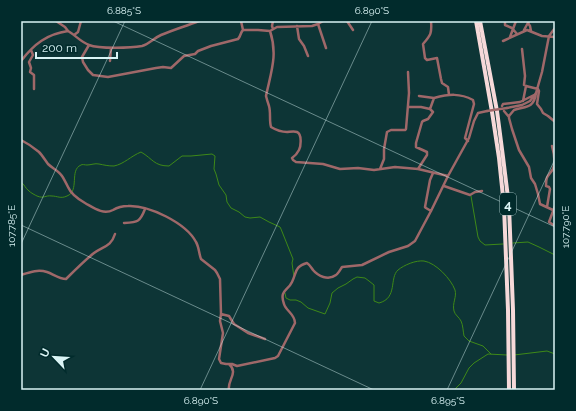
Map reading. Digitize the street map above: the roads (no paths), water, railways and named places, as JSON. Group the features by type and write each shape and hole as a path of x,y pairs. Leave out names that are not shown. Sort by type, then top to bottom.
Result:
{"highway":[{"name":"4","path":"476,21 499,158 504,206 508,302 509,390"},
{"name":"4","path":"480,21 497,111 508,206 513,302 514,390"}],"street":[{"path":"56,21 89,45 112,48 141,46 161,35 199,21"},
{"path":"74,35 78,32 81,21"},
{"path":"89,45 82,57 88,70 93,75 108,77 156,68 171,68 184,56 195,54 198,51 211,46 238,39 243,30 241,21"},
{"path":"273,21 273,29"},
{"path":"243,30 270,31 277,27 312,26 323,21"},
{"path":"347,21 353,30"},
{"path":"431,21 432,30 423,44 425,58 427,60 437,58 442,83 448,87 449,95"},
{"path":"505,21 505,25 512,28 517,34"},
{"path":"510,37 512,28 516,21"},
{"path":"503,40 524,30 528,22"},
{"path":"528,22 531,31"},
{"path":"318,24 326,48"},
{"path":"297,26 300,39 308,56"},
{"path":"470,126 478,113 522,105 530,101 538,89 549,36 555,28"},
{"path":"524,30 531,31 542,36 555,37"},
{"path":"21,61 31,50 48,36 68,31"},
{"path":"270,31 273,39 274,60 266,96 269,107 269,120 271,128 273,129 283,132 299,133 300,148 297,154 292,158 293,160 296,162 323,164 340,169 358,168 374,170 395,167 411,168 448,176"},
{"path":"110,61 112,48"},
{"path":"522,49 525,76 524,84 526,86 523,101"},
{"path":"31,50 33,55 29,62 31,68 30,72 34,75 34,89"},
{"path":"380,169 384,159 387,132 391,130 405,130 406,128 410,86 408,72"},
{"path":"526,86 538,89"},
{"path":"538,89 537,104 543,113 554,121"},
{"path":"502,106 503,104 523,101 536,93"},
{"path":"509,118 514,110 531,105 535,99 536,93"},
{"path":"21,140 40,152 48,164 62,176 73,194 92,207 106,212 119,207 128,206 163,214 185,229 193,237 199,247 201,259 215,270 220,279 220,321 223,338 219,359 221,363 237,366 275,358 278,356 295,322 292,314 284,306 282,298 284,292 292,284 296,270 300,266 307,263 313,271 321,276 332,277 336,275 342,267 362,265 388,252 408,246 415,241 432,211 448,176 468,141 474,104 473,100 459,94 434,98 419,96"},
{"path":"418,169 427,155 427,152 417,148 416,143 423,120 428,119 433,112 430,109 434,98"},
{"path":"408,107 430,109"},
{"path":"504,111 509,118 519,150 529,167 531,178 540,204 554,211"},
{"path":"548,207 550,189 546,186 546,182 548,175 553,168 554,156 552,146"},
{"path":"432,211 425,207 428,188 433,173"},
{"path":"444,186 470,195 474,192 482,191"},
{"path":"555,206 549,222 555,226"},
{"path":"124,223 138,221 145,209"},
{"path":"21,275 38,270 62,279 66,278 96,252 108,246 115,234"},
{"path":"221,314 228,316 234,324 248,333 265,339"},
{"path":"229,364 233,367 234,372 228,385 229,390"}],"waterway":[{"path":"21,182 28,190 37,196 63,197 67,196 73,190 76,171 81,165 98,164 114,166 121,164 141,152 160,165 169,166 182,156 212,154 215,156 214,169 219,185 226,195 227,202 231,208 245,217 260,217 280,227 293,259 292,263 294,277"},
{"path":"471,196 480,241 485,245 503,244"},
{"path":"513,243 528,242 555,255"},
{"path":"285,293 286,298 301,302 308,308 325,314 330,303 332,293 357,277 365,278 374,285 374,301 379,303 389,297 395,274 398,270 403,266 417,261 429,262 447,277 455,290 454,311 462,323 464,336 469,341 483,346 491,354"},
{"path":"514,355 547,351 555,354"},
{"path":"454,390 461,383 469,368 474,363 488,354 507,355"}]}
